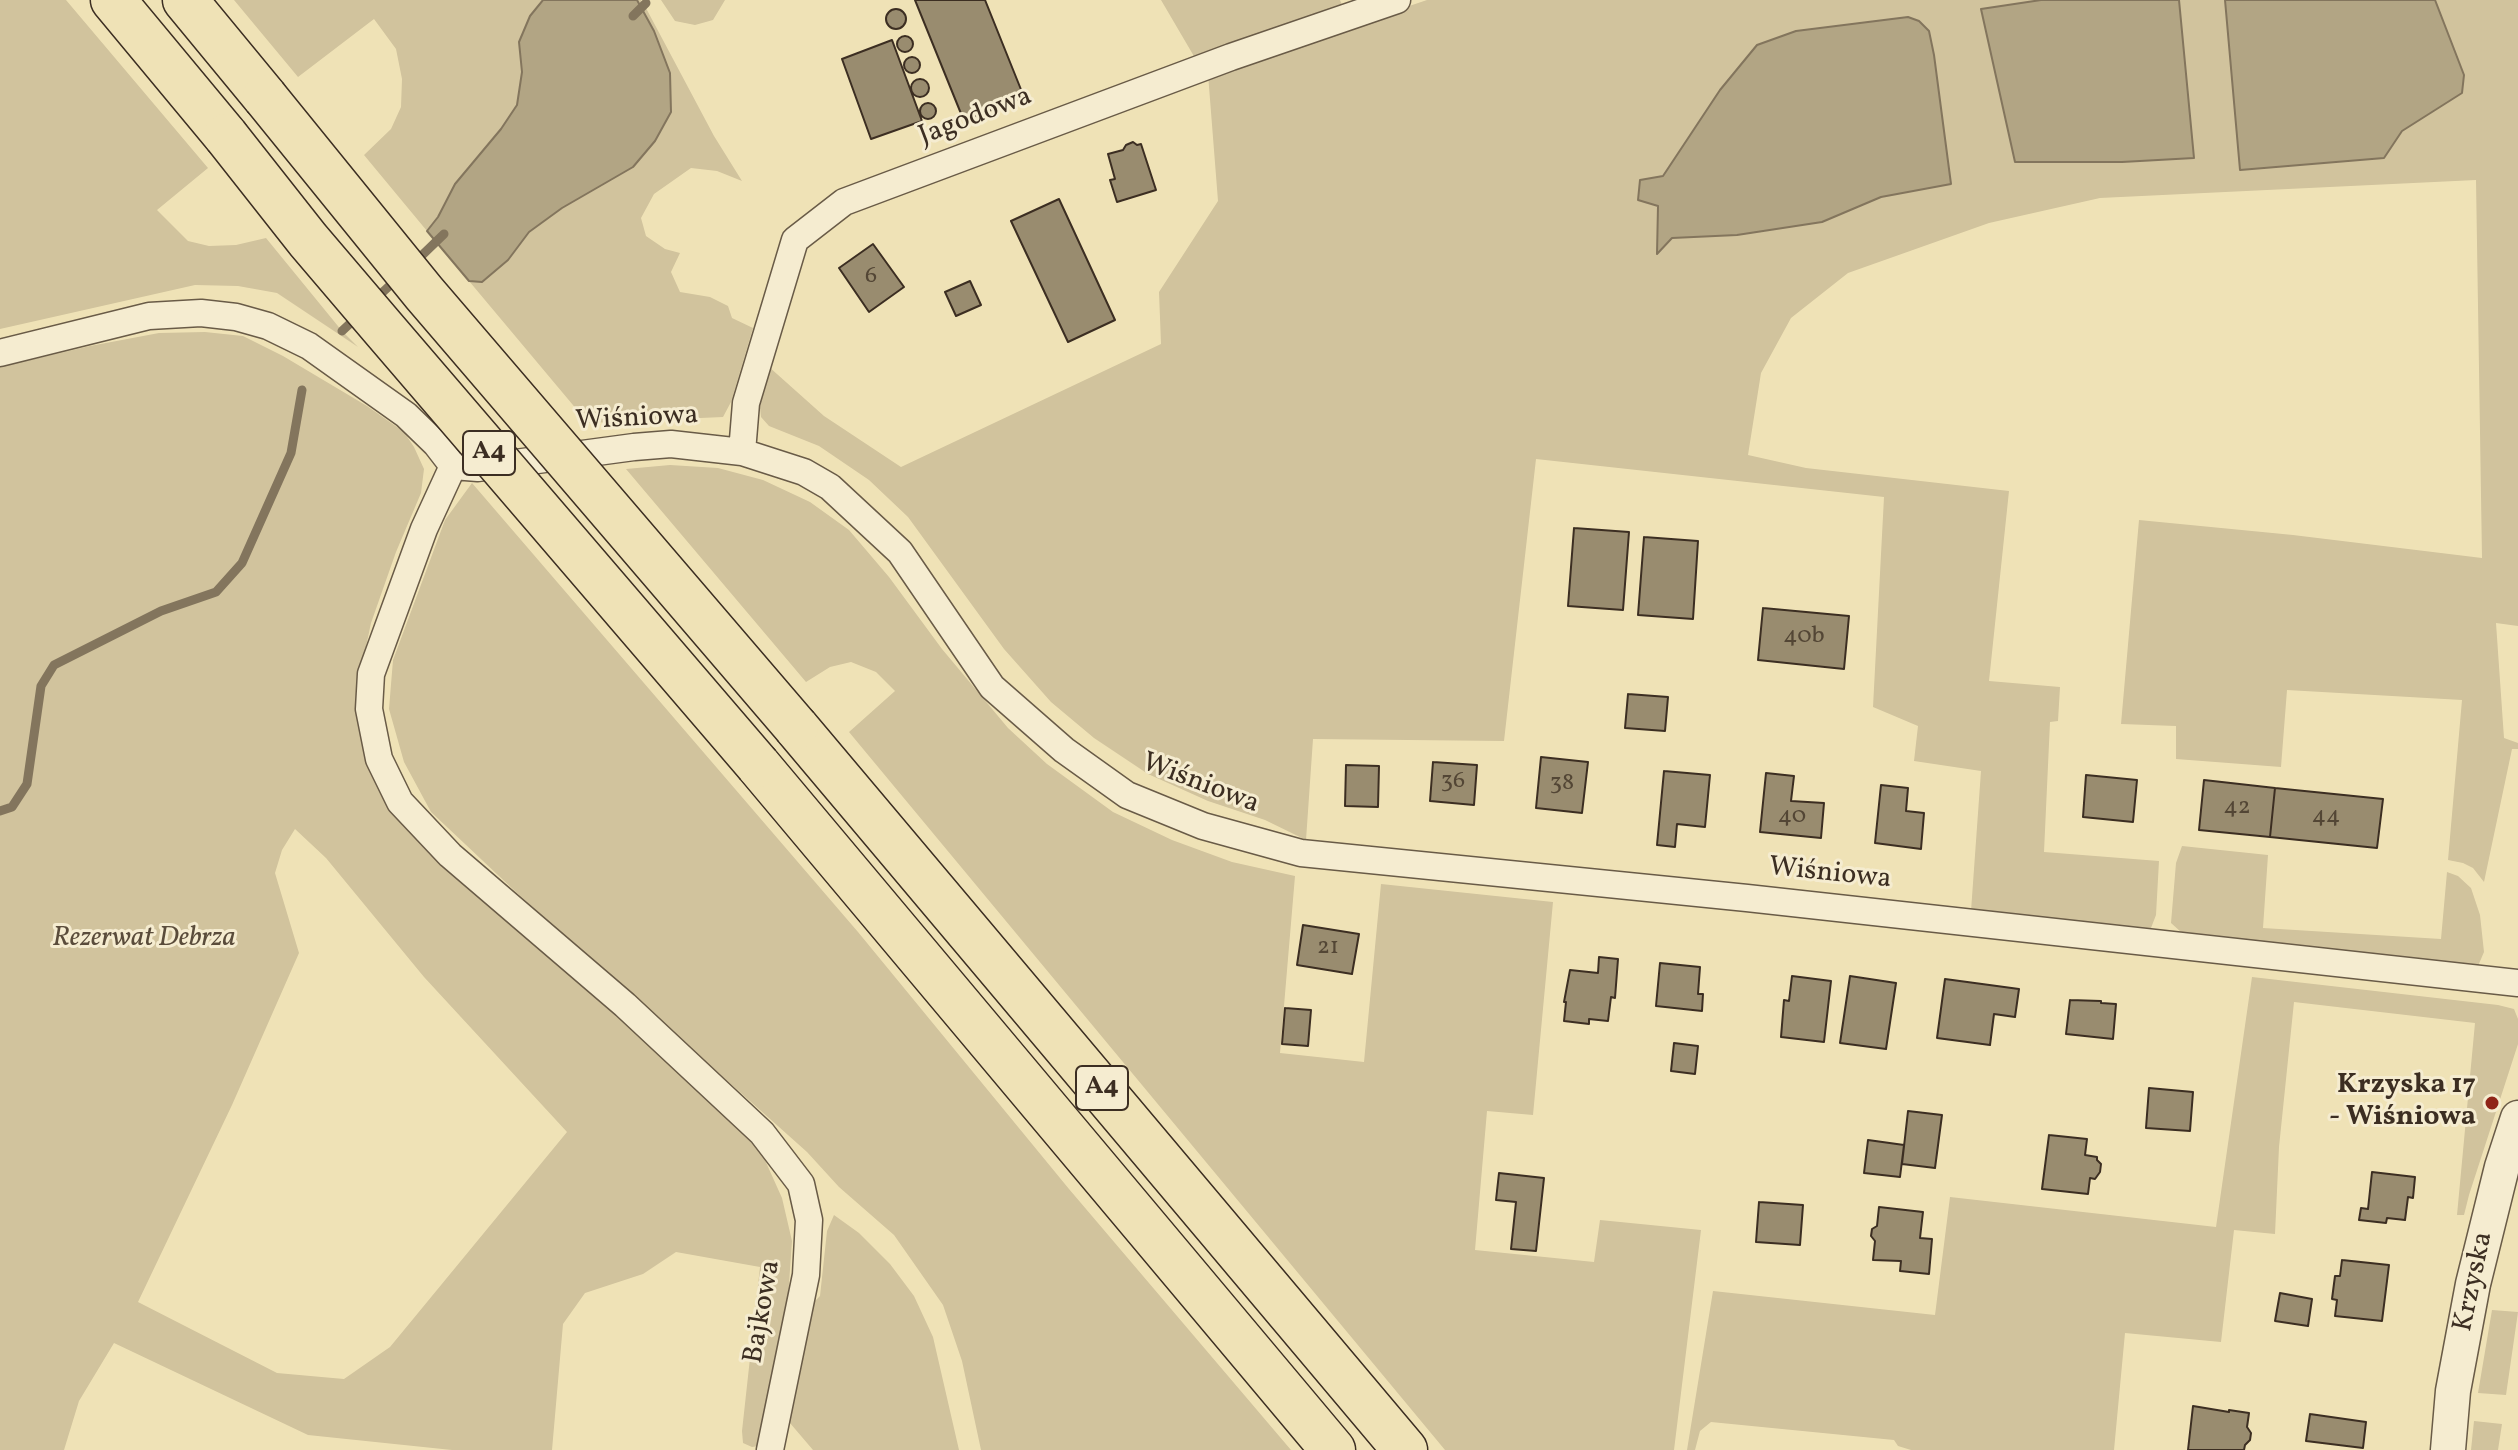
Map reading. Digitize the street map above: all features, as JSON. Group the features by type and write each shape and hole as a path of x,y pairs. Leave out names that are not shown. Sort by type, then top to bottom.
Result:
{"highway":[{"name":"A4","path":"113,0 308,240 758,765 1333,1450"},
{"name":"A4","path":"185,0 424,293 796,727 1405,1450"}],"street":[{"name":"Jagodowa","path":"742,452 746,403 795,240 844,202 1231,57 1397,0"},
{"path":"0,353 149,316 201,313 236,317 268,326 319,353 406,415 436,444 453,466"},
{"name":"Wiśniowa","path":"453,466 478,468 671,444 742,452 804,472 830,487 900,552 992,687 1064,750 1127,795 1203,826 1301,853 1747,898 2518,983"},
{"name":"Bajkowa","path":"453,466 419,543 371,674 369,709 379,759 400,802 450,855 625,1005 739,1111 762,1133 801,1184 809,1220 806,1275 770,1450"},
{"name":"Krzyska","path":"2448,1450 2453,1391 2473,1284 2502,1167 2518,1118"}],"green space":[{"path":"0,0 66,0 208,168 157,210 188,241 209,246 236,245 266,238 358,347 277,293 238,286 195,285 0,329"},
{"path":"234,0 543,0 530,16 519,42 522,72 517,105 455,184 427,231 364,155 391,129 401,107 402,79 396,49 374,19 298,77"},
{"path":"637,0 641,0 647,10 714,136 742,181 717,171 691,168 654,194 641,218 646,236 665,249 680,253 671,272 680,292 710,297 728,306 732,318 753,328 731,402 723,417 588,423 469,281 482,282 508,260 529,232 562,208 633,167 655,141 671,112 654,31"},
{"path":"661,0 725,0 713,20 695,25 675,21"},
{"path":"1161,0 1340,0 1342,5 1195,58"},
{"path":"1427,0 2041,0 1981,9 2015,162 2194,158 2179,0 2225,0 2240,169 2384,158 2402,131 2462,93 2464,75 2435,0 2518,0 2518,626 2496,623 2504,738 2518,743 2518,749 2512,749 2484,882 2473,868 2448,860 2462,700 2287,690 2281,767 2176,759 2176,726 2121,724 2139,520 2482,558 2476,180 2100,198 1989,223 1848,273 1791,318 1761,373 1748,455 1806,468 2009,491 1989,681 2060,687 2058,721 2050,722 2044,852 2159,861 2156,915 2151,928 2135,929 1971,911 1981,771 1914,761 1918,726 1873,707 1884,497 1536,459 1504,741 1313,739 1306,840 1265,820 1208,801 1148,774 1094,738 1051,702 1004,649 908,517 869,480 819,446 769,426 761,417 759,399 768,366 824,416 901,467 1161,344 1159,292 1218,201 1208,74","holes":["1908,17 1919,21 1951,184 1881,197 1822,222 1737,235 1672,238 1657,252 1658,206 1663,176 1687,141 1796,31"]},
{"name":"Rezerwat Debrza","path":"205,332 243,336 367,406 404,432 414,447 424,469 421,493 371,623 357,689 359,724 370,773 400,822 711,1100 760,1149 782,1198 792,1241 788,1298 759,1446 743,1443 742,1431 760,1267 676,1252 643,1274 585,1293 563,1324 552,1450 452,1450 308,1435 114,1343 79,1401 64,1450 0,1450 0,367 159,333","holes":["295,829 326,858 424,977 567,1132 390,1347 344,1379 277,1373 138,1302 232,1105 299,953 275,873 282,850"]},
{"path":"670,465 718,468 763,480 810,502 849,530 1008,728 1047,764 1113,812 1172,840 1232,862 1295,876 1280,1053 1364,1062 1381,884 1553,902 1533,1115 1487,1111 1475,1250 1594,1262 1600,1220 1701,1230 1674,1450 1445,1450 849,732 895,691 876,672 851,662 830,667 806,682 626,469"},
{"path":"472,483 858,932 1069,1189 1291,1450 981,1450 962,1361 943,1305 894,1235 839,1187 807,1152 431,812 404,762 389,709 393,660 445,520"},
{"path":"2182,846 2268,855 2263,928 2441,939 2447,872 2458,876 2471,888 2480,915 2484,952 2478,966 2181,932 2171,923 2176,863"},
{"path":"2252,977 2514,1009 2518,1019 2518,1044 2464,1215 2457,1215 2475,1023 2294,1002 2279,1147 2275,1234 2234,1230 2221,1342 2125,1333 2114,1450 1911,1450 1898,1446 1894,1440 1711,1422 1700,1431 1695,1450 1687,1450 1713,1291 1935,1315 1950,1197 2216,1227"},
{"path":"834,1215 859,1233 890,1264 914,1296 933,1337 959,1450 813,1450 784,1416 811,1305 820,1296 827,1231"},
{"path":"2492,1310 2518,1312 2506,1395 2478,1393"},
{"path":"2474,1421 2502,1424 2498,1450 2471,1450"}],"shaded area":[{"path":"543,0 637,0 654,31 670,73 671,112 655,141 633,167 562,208 529,232 508,260 482,282 469,281 427,231 455,184 517,105 522,72 519,42 530,16"},
{"path":"2041,0 2179,0 2194,158 2015,162 1981,9"},
{"path":"2225,0 2435,0 2464,75 2462,93 2402,131 2384,158 2240,170"},
{"path":"1908,17 1919,21 1929,31 1951,184 1881,197 1822,222 1737,235 1672,238 1657,254 1658,206 1638,200 1640,180 1663,176 1720,90 1757,45 1796,31"}],"building":[{"path":"915,0 985,0 1024,97 964,121"},
{"path":"896,9 903,12 906,19 903,26 896,29 889,26 886,19 889,12"},
{"path":"905,36 911,38 911,50 905,52 899,50 897,44 899,38"},
{"path":"892,40 922,121 871,139 842,59"},
{"path":"912,57 920,65 912,73 904,65"},
{"path":"920,79 929,88 920,97 911,88"},
{"path":"928,103 934,105 934,117 928,119 922,117 920,111 922,105"},
{"path":"1133,142 1141,144 1156,190 1117,202 1110,180 1115,179 1108,154 1123,150"},
{"path":"1059,199 1115,320 1068,342 1011,221"},
{"path":"873,244 904,287 869,312 839,268"},
{"path":"970,281 981,305 956,316 945,292"},
{"path":"1574,528 1629,532 1623,610 1568,606"},
{"path":"1644,537 1698,541 1693,619 1638,615"},
{"path":"1763,608 1849,616 1844,669 1758,660"},
{"path":"1628,694 1668,697 1665,731 1625,728"},
{"path":"1541,757 1588,762 1582,813 1536,808"},
{"path":"1433,762 1477,765 1474,805 1430,801"},
{"path":"1346,765 1379,766 1378,807 1345,806"},
{"path":"1664,771 1710,775 1705,827 1677,824 1675,847 1657,845"},
{"path":"1766,773 1794,776 1791,801 1824,803 1821,838 1760,832"},
{"path":"2086,775 2137,780 2133,822 2083,817"},
{"path":"2204,780 2275,788 2270,837 2199,830"},
{"path":"1881,785 1908,788 1906,811 1924,813 1921,849 1875,843"},
{"path":"2275,788 2383,799 2377,848 2270,837"},
{"path":"1303,925 1359,934 1352,974 1297,965"},
{"path":"1599,957 1618,959 1615,998 1611,997 1608,1021 1589,1019 1589,1024 1564,1021 1570,970 1598,973"},
{"path":"1660,963 1700,967 1698,994 1703,994 1702,1011 1656,1006"},
{"path":"1792,976 1831,981 1824,1042 1781,1037 1784,1000 1789,1001"},
{"path":"1850,976 1896,983 1886,1049 1840,1043"},
{"path":"1945,979 2019,989 2015,1017 1994,1014 1990,1045 1937,1038"},
{"path":"2070,1000 2116,1004 2113,1039 2066,1034"},
{"path":"1285,1008 1311,1010 1308,1046 1282,1044"},
{"path":"1674,1043 1698,1046 1695,1074 1671,1071"},
{"path":"2149,1088 2193,1092 2190,1131 2146,1128"},
{"path":"1908,1111 1942,1115 1935,1168 1902,1164"},
{"path":"2049,1135 2087,1139 2085,1155 2097,1157 2101,1164 2095,1179 2090,1178 2088,1194 2042,1189"},
{"path":"1868,1140 1904,1145 1900,1177 1864,1173"},
{"path":"2372,1172 2415,1177 2413,1198 2408,1197 2405,1220 2387,1218 2386,1223 2359,1220 2361,1208 2368,1209"},
{"path":"1499,1173 1544,1178 1536,1251 1511,1249 1516,1202 1496,1200"},
{"path":"1759,1202 1803,1205 1800,1245 1756,1242"},
{"path":"1879,1207 1923,1212 1920,1238 1932,1239 1929,1274 1900,1271 1901,1261 1873,1260 1875,1241 1871,1236 1872,1229 1877,1226"},
{"path":"2342,1260 2389,1265 2382,1321 2335,1316 2337,1300 2332,1299 2335,1276 2340,1276"},
{"path":"2280,1293 2312,1299 2308,1326 2275,1321"},
{"path":"2193,1406 2249,1413 2247,1427 2251,1433 2244,1450 2188,1450"},
{"path":"2310,1414 2366,1422 2363,1448 2306,1441"}],"waterway":[{"path":"633,16 646,3"},
{"path":"414,263 444,234"},
{"path":"373,301 398,278"},
{"path":"342,331 357,317"},
{"path":"0,811 12,807 27,784 41,686 54,665 161,611 216,592 242,563 291,453 302,390"}],"place":[{"name":"Krzyska 17 - Wiśniowa","path":"2492,1103"}]}
